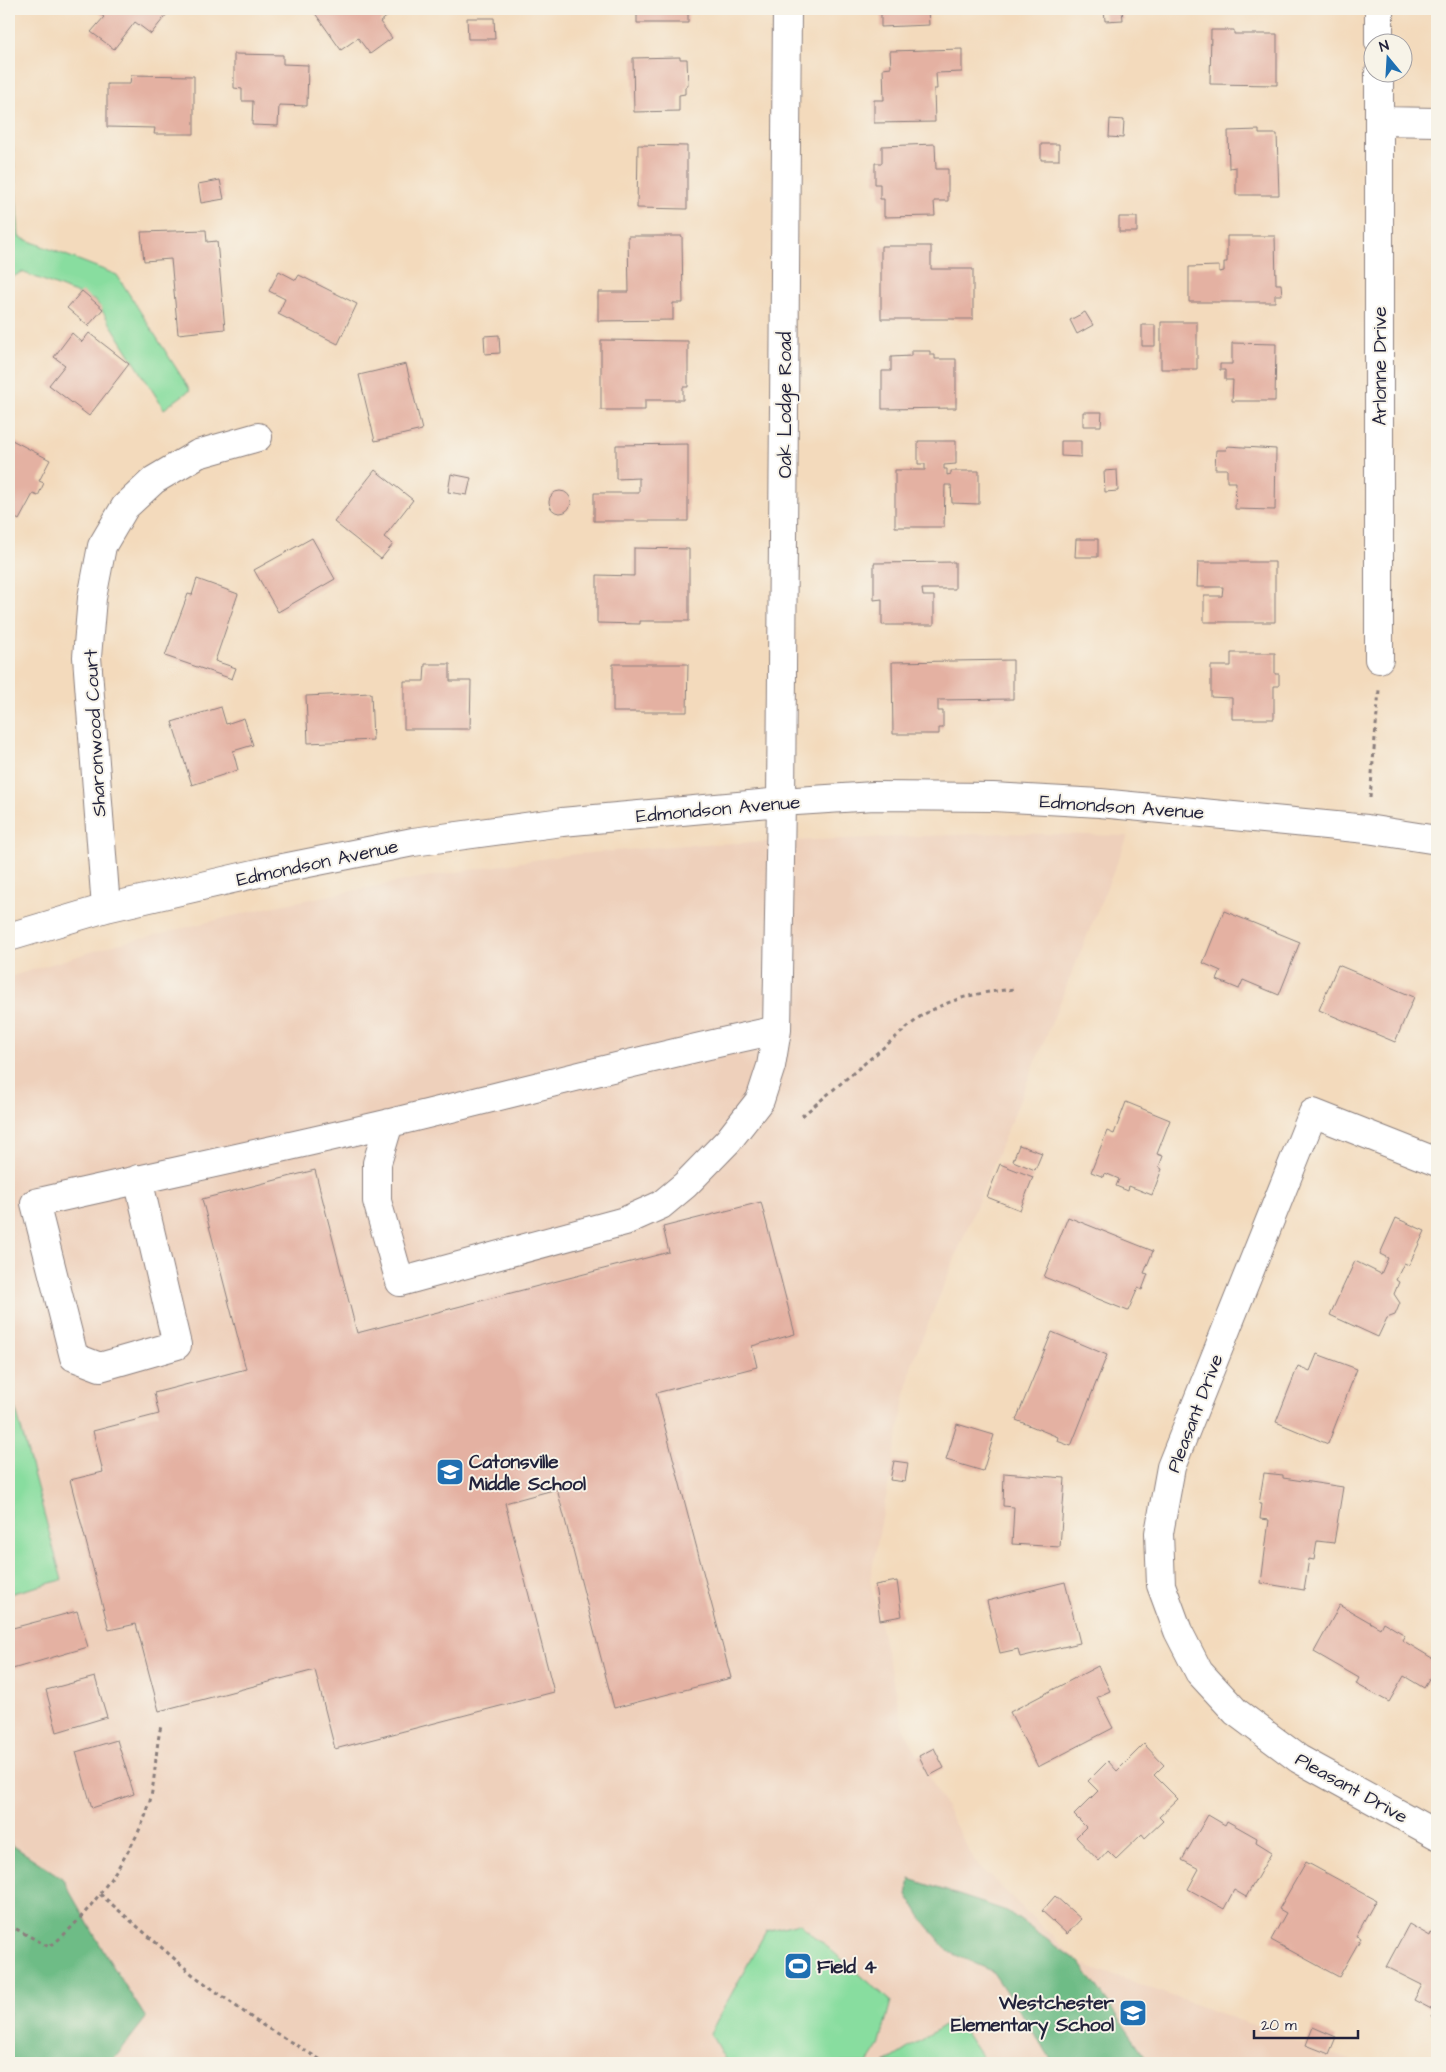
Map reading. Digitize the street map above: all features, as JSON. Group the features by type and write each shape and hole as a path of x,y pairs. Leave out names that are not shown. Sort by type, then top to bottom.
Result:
{"street":[{"name":"Oak Lodge Road","path":"390,1123 377,1163 376,1201 400,1282 626,1221 661,1205 685,1185 728,1141 760,1100 771,1066 777,1030 782,802 787,9"},
{"path":"1379,9 1379,32"},
{"name":"Arlonne Drive","path":"1379,82 1379,659"},
{"path":"1379,121 1437,122"},
{"name":"Sharonwood Court","path":"106,908 87,657 92,598 102,546 125,507 154,480 198,454 258,438"},
{"name":"Edmondson Avenue","path":"9,937 106,908 263,872 413,842 562,822 782,802 874,796 993,797 1100,803 1367,829 1437,840"},
{"path":"138,1179 177,1345 100,1367 74,1356 35,1203 138,1179 390,1123 697,1046 777,1030"},
{"name":"Pleasant Drive","path":"1437,1162 1313,1113 1171,1467 1159,1533 1161,1585 1178,1631 1199,1672 1236,1712 1299,1759 1437,1835"}],"path":[{"path":"1367,829 1379,708 1379,659"},
{"path":"802,1116 921,1016 938,1006 961,997 983,992 1016,989"},
{"path":"9,1925 49,1947 61,1939 100,1894 115,1873 144,1820 156,1772 161,1726"},
{"path":"100,1894 192,1974 260,2023 326,2063"}],"shaded area":[{"name":"Catonsville Middle School","path":"1004,833 1128,836 912,1363 870,1580 904,1729 975,1862 1080,1963 1358,2063 111,2063 146,2018 9,1942 9,977 117,944 270,907 418,878 567,855 684,845"}],"green space":[{"path":"9,92 19,237 117,275 190,390 164,409 96,301 22,272 9,279"},
{"path":"9,1384 62,1580 9,1594"},
{"path":"9,1843 62,1878 107,1957 146,2018 111,2063 9,2063"},
{"path":"910,1879 1007,1911 1080,1963 1150,2063 1054,2063 992,1971 949,1952 922,1919 907,1895"},
{"name":"Field 4","path":"799,1923 891,2001 879,2046 868,2063 727,2063 710,2033 766,1931"},
{"path":"955,2018 986,2063 885,2063"}],"building":[{"path":"93,9 171,9 151,34 135,22 114,49 91,32 104,17"},
{"path":"312,9 397,9 380,22 392,38 370,54 358,38 341,50"},
{"path":"637,9 688,9 688,23 637,23"},
{"path":"881,9 928,9 929,25 881,27"},
{"path":"1104,9 1122,9 1123,20 1105,21"},
{"path":"467,18 494,18 495,39 468,39"},
{"path":"1211,30 1234,30 1234,34 1277,34 1277,85 1210,84"},
{"path":"962,49 962,72 936,73 937,89 934,89 935,122 874,123 874,100 884,100 883,68 891,67 890,51"},
{"path":"234,54 283,55 283,64 308,65 307,106 279,105 278,126 252,125 253,101 242,101 242,89 234,88"},
{"path":"680,57 680,59 687,59 688,86 685,87 685,94 679,95 679,111 634,112 633,58"},
{"path":"131,75 194,76 194,134 154,134 155,128 107,127 107,84 130,84"},
{"path":"1110,119 1124,120 1123,138 1109,137"},
{"path":"1259,130 1259,134 1277,134 1279,195 1236,195 1236,167 1229,168 1228,131"},
{"path":"935,144 936,169 948,169 948,201 934,201 935,216 884,217 884,199 880,199 880,184 875,184 875,163 882,163 882,146"},
{"path":"1041,144 1059,144 1059,160 1041,160"},
{"path":"638,145 687,146 687,209 637,208"},
{"path":"220,180 224,199 201,203 198,184"},
{"path":"1119,217 1137,217 1137,232 1119,232"},
{"path":"206,230 207,242 217,241 225,329 178,334 171,259 144,261 141,232"},
{"path":"628,236 682,236 683,303 673,303 673,320 598,321 598,292 629,292"},
{"path":"1227,236 1275,236 1276,284 1281,284 1282,295 1275,295 1275,302 1189,302 1189,267 1219,266 1219,272 1224,271 1224,262 1227,262"},
{"path":"881,246 931,246 931,269 973,269 973,319 881,319"},
{"path":"279,271 296,280 299,275 357,304 338,344 278,314 285,299 269,291"},
{"path":"82,291 103,309 88,326 67,308"},
{"path":"1085,312 1093,325 1077,334 1070,320"},
{"path":"1161,322 1197,322 1197,369 1161,369"},
{"path":"1142,325 1155,325 1155,346 1142,346"},
{"path":"72,333 82,342 89,333 129,364 89,416 49,385 65,365 54,357"},
{"path":"499,335 500,353 485,354 484,336"},
{"path":"601,340 688,341 688,387 683,387 683,400 645,400 645,410 601,410"},
{"path":"1232,343 1276,344 1275,401 1232,401 1233,380 1225,380 1225,370 1220,370 1220,364 1232,364"},
{"path":"911,351 930,351 930,355 935,355 935,359 956,359 956,408 882,409 882,371 891,371 891,357 911,356"},
{"path":"406,364 422,430 375,441 359,375"},
{"path":"1083,412 1102,412 1101,426 1083,426"},
{"path":"10,439 50,460 39,481 44,483 38,496 33,494 19,520 9,514"},
{"path":"918,441 956,441 956,464 944,465 944,469 947,469 947,475 951,474 951,471 979,471 979,504 952,503 951,485 945,485 944,527 895,527 895,470 925,470 925,464 918,464"},
{"path":"1061,441 1081,441 1081,457 1061,456"},
{"path":"688,444 688,521 594,521 594,493 639,493 639,478 616,479 616,445"},
{"path":"1227,446 1276,449 1275,510 1235,509 1236,482 1227,482 1227,469 1215,469 1216,450 1226,450"},
{"path":"375,470 413,500 384,537 393,544 381,559 334,522"},
{"path":"1117,470 1118,491 1105,492 1104,471"},
{"path":"451,474 471,478 467,495 448,492"},
{"path":"560,491 568,494 571,502 568,510 560,513 552,510 549,502 552,494"},
{"path":"312,538 335,579 278,612 254,570"},
{"path":"1076,539 1098,539 1098,557 1075,557"},
{"path":"634,548 689,549 689,621 640,621 640,624 597,623 597,575 634,576"},
{"path":"955,562 955,589 922,589 923,596 934,596 934,625 882,625 882,599 874,600 874,563"},
{"path":"1198,562 1275,562 1275,622 1204,622 1204,596 1222,596 1223,587 1197,587"},
{"path":"197,579 238,594 215,661 236,668 232,679 165,656 188,594 192,595"},
{"path":"1231,653 1275,653 1275,674 1279,674 1279,686 1274,686 1274,719 1232,719 1232,698 1211,697 1211,666 1231,666"},
{"path":"1013,660 1013,699 938,700 938,711 943,711 943,728 939,728 939,734 893,734 892,662"},
{"path":"425,664 450,664 450,681 471,681 470,729 404,729 404,681 424,681"},
{"path":"613,664 688,664 687,712 613,712"},
{"path":"371,693 373,740 308,743 306,696"},
{"path":"221,707 226,724 244,718 253,745 233,751 238,770 192,785 172,722"},
{"path":"1224,911 1300,942 1279,995 1243,980 1239,989 1217,980 1221,971 1203,963"},
{"path":"1338,965 1414,997 1395,1042 1319,1010"},
{"path":"1126,1102 1170,1120 1157,1154 1163,1156 1159,1167 1162,1169 1152,1195 1129,1186 1128,1191 1116,1186 1119,1179 1105,1173 1104,1177 1091,1172 1107,1131 1114,1134"},
{"path":"1019,1145 1042,1153 1035,1170 1013,1161"},
{"path":"1000,1164 1033,1177 1020,1210 987,1197"},
{"path":"315,1170 357,1333 669,1252 663,1227 761,1202 795,1334 752,1346 757,1367 656,1393 731,1678 614,1708 557,1489 505,1503 554,1692 335,1749 315,1670 159,1711 136,1624 109,1630 70,1480 103,1472 93,1431 159,1414 154,1393 246,1369 202,1199"},
{"path":"1068,1217 1153,1251 1144,1273 1148,1274 1142,1290 1138,1288 1128,1311 1044,1277"},
{"path":"1396,1218 1425,1231 1409,1265 1404,1263 1396,1280 1399,1282 1394,1294 1400,1303 1395,1315 1387,1318 1378,1337 1330,1315 1355,1261 1381,1274 1388,1258 1380,1254"},
{"path":"1052,1332 1107,1355 1071,1446 1057,1441 1058,1437 1016,1420"},
{"path":"1317,1354 1357,1369 1328,1444 1276,1422 1298,1366 1310,1371"},
{"path":"957,1424 994,1435 983,1471 946,1460"},
{"path":"894,1461 908,1463 905,1482 890,1480"},
{"path":"1004,1473 1065,1478 1060,1547 1012,1544 1014,1507 1003,1506"},
{"path":"1264,1473 1283,1475 1283,1478 1343,1487 1334,1543 1317,1541 1314,1560 1309,1559 1304,1590 1261,1583 1269,1520 1260,1519 1262,1504 1259,1504"},
{"path":"897,1581 902,1616 880,1620 875,1585"},
{"path":"1065,1582 1080,1643 1020,1657 1018,1649 1000,1653 987,1601"},
{"path":"1340,1605 1380,1628 1383,1622 1405,1635 1402,1640 1437,1661 1437,1666 1424,1688 1404,1676 1389,1702 1356,1684 1359,1678 1314,1652"},
{"path":"77,1611 88,1647 9,1670 9,1629"},
{"path":"1098,1666 1110,1691 1097,1697 1113,1728 1038,1767 1010,1712"},
{"path":"95,1677 107,1717 57,1732 46,1690"},
{"path":"117,1740 134,1794 92,1808 76,1752"},
{"path":"1144,1744 1164,1765 1154,1775 1178,1799 1159,1817 1163,1821 1145,1838 1142,1834 1116,1859 1108,1851 1099,1861 1076,1837 1086,1827 1074,1815 1098,1791 1088,1781 1108,1761 1117,1771"},
{"path":"934,1748 944,1768 929,1776 919,1756"},
{"path":"1208,1815 1225,1825 1227,1821 1257,1838 1256,1842 1272,1852 1246,1897 1234,1890 1224,1909 1188,1889 1199,1869 1182,1860"},
{"path":"1306,1862 1376,1900 1356,1936 1361,1938 1339,1977 1271,1940 1286,1913 1279,1909"},
{"path":"1055,1896 1081,1919 1067,1934 1042,1911"},
{"path":"1409,1924 1430,1936 1431,1933 1437,1936 1437,2020 1432,2017 1435,2011 1414,2000 1422,1985 1386,1967"},
{"path":"1313,2027 1336,2037 1329,2054 1306,2045"}],"place":[{"name":"Catonsville Middle School","path":"450,1472"},
{"name":"Field 4","path":"798,1966"},
{"name":"Westchester Elementary School","path":"1133,2013"}]}
